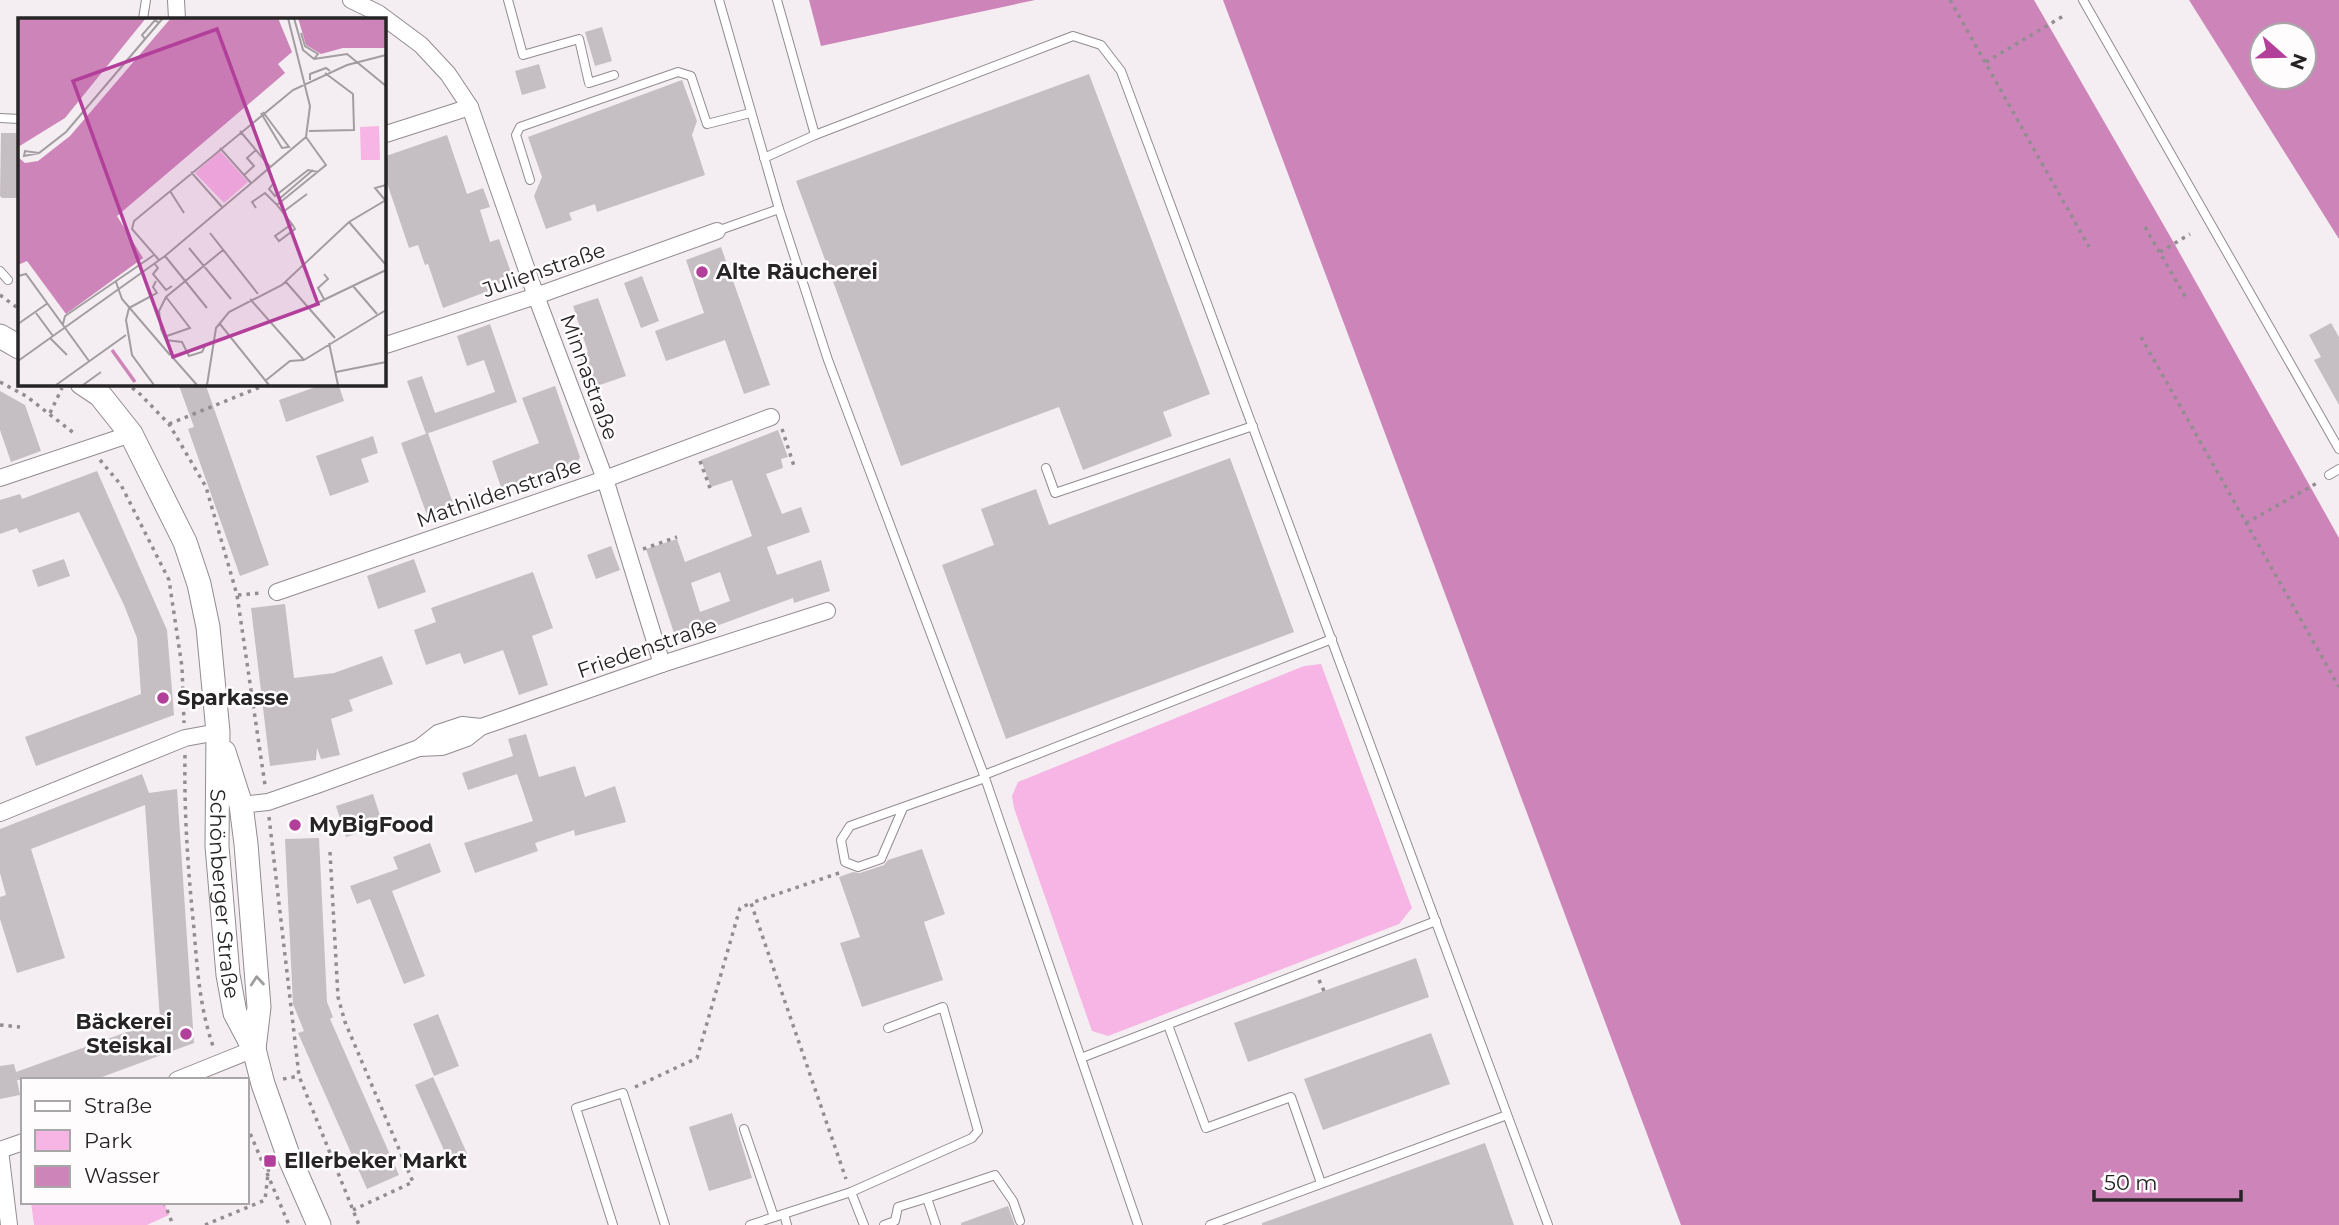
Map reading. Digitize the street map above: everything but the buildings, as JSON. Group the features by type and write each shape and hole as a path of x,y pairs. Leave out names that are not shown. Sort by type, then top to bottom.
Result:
{"main road":[{"path":"0,336 18,345"},
{"path":"0,348 18,357"},
{"path":"67,385 96,402 131,435"},
{"path":"85,385 100,395 131,435"},
{"name":"Schönberger Straße","path":"131,435 185,542 199,584 208,627 218,732 217,846 228,975 235,1013 254,1049 263,1084 287,1152 319,1225"},
{"name":"Schönberger Straße","path":"218,732 241,805 259,1007 254,1049"}],"street":[{"path":"176,0 177,18"},
{"name":"Minnastraße","path":"351,0 379,13 421,45 448,74 470,107 536,296 605,479 662,664"},
{"path":"385,134 470,107"},
{"name":"Julienstraße","path":"385,345 536,296 716,231"},
{"name":"Mathildenstraße","path":"277,592 605,479 771,417"},
{"path":"0,478 131,435"},
{"name":"Friedenstraße","path":"241,805 268,802 419,748 442,747 467,738 481,727 662,664 827,611"},
{"path":"0,813 185,738 218,732"},
{"path":"182,1078 254,1049"},
{"path":"9,1225 0,1150 21,1143"}],"lane":[{"path":"143,18 146,0"},
{"path":"508,0 523,55 579,39 589,83 614,75"},
{"path":"719,0 779,209 828,360 985,776 1138,1225"},
{"path":"776,0 815,135"},
{"path":"2083,0 2339,449"},
{"path":"764,158 815,135 1073,36 1101,45 1121,71 1548,1225"},
{"path":"530,180 516,135 520,127 678,72 691,76 707,124 750,113"},
{"path":"0,118 18,119"},
{"path":"716,231 779,209"},
{"path":"0,271 8,280"},
{"path":"1046,468 1055,493 1253,426"},
{"path":"2329,475 2339,469"},
{"path":"903,808 881,859 858,867 845,862 841,840 850,826 903,808 1332,639"},
{"path":"1081,1058 1436,921"},
{"path":"750,1225 851,1192 972,1138 978,1131 943,1007 888,1028"},
{"path":"1168,1025 1206,1128 1290,1097 1321,1183"},
{"path":"613,1225 576,1108 623,1093 665,1225"},
{"path":"1210,1225 1507,1115"},
{"path":"744,1129 774,1217"},
{"path":"884,1225 895,1223 898,1207 995,1175 1013,1201 1020,1221"},
{"path":"851,1192 864,1225"},
{"path":"927,1198 936,1225"},
{"path":"784,1214 787,1225"}],"path":[{"path":"1950,0 2089,247"},
{"path":"1986,62 2065,15"},
{"path":"2146,227 2186,298"},
{"path":"2160,252 2190,234"},
{"path":"0,295 18,308"},
{"path":"2141,337 2339,687"},
{"path":"0,382 26,396 66,425 121,485 169,580 182,667 187,849 197,960 206,1027 219,1063"},
{"path":"50,413 63,385"},
{"path":"169,424 265,385"},
{"path":"771,417 781,428 794,466"},
{"path":"695,445 710,491"},
{"path":"2246,524 2329,475"},
{"path":"628,554 677,537"},
{"path":"237,595 277,592"},
{"path":"330,852 338,997 345,1022 413,1182 353,1210"},
{"path":"623,1093 697,1058 740,908 838,873 845,862"},
{"path":"751,903 851,1192"},
{"path":"0,1025 20,1027"},
{"path":"248,1128 289,1225"},
{"path":"205,1225 265,1200"},
{"path":"165,1204 173,1225"}],"green space":[{"path":"1321,664 1412,908 1399,924 1108,1036 1092,1031 1014,808 1012,796 1018,782 1304,666"},
{"path":"31,1204 165,1204 169,1215 147,1225 34,1225"}],"water":[{"path":"809,0 1035,0 821,46"},
{"path":"1223,0 2034,0 2339,538 2339,1225 1681,1225"},
{"path":"2189,0 2339,0 2339,239"}],"place":[{"name":"Alte Räucherei","path":"702,272"},
{"name":"Sparkasse","path":"163,698"},
{"name":"MyBigFood","path":"295,825"},
{"name":"Bäckerei Steiskal","path":"186,1034"},
{"name":"Ellerbeker Markt","path":"270,1161"}]}
